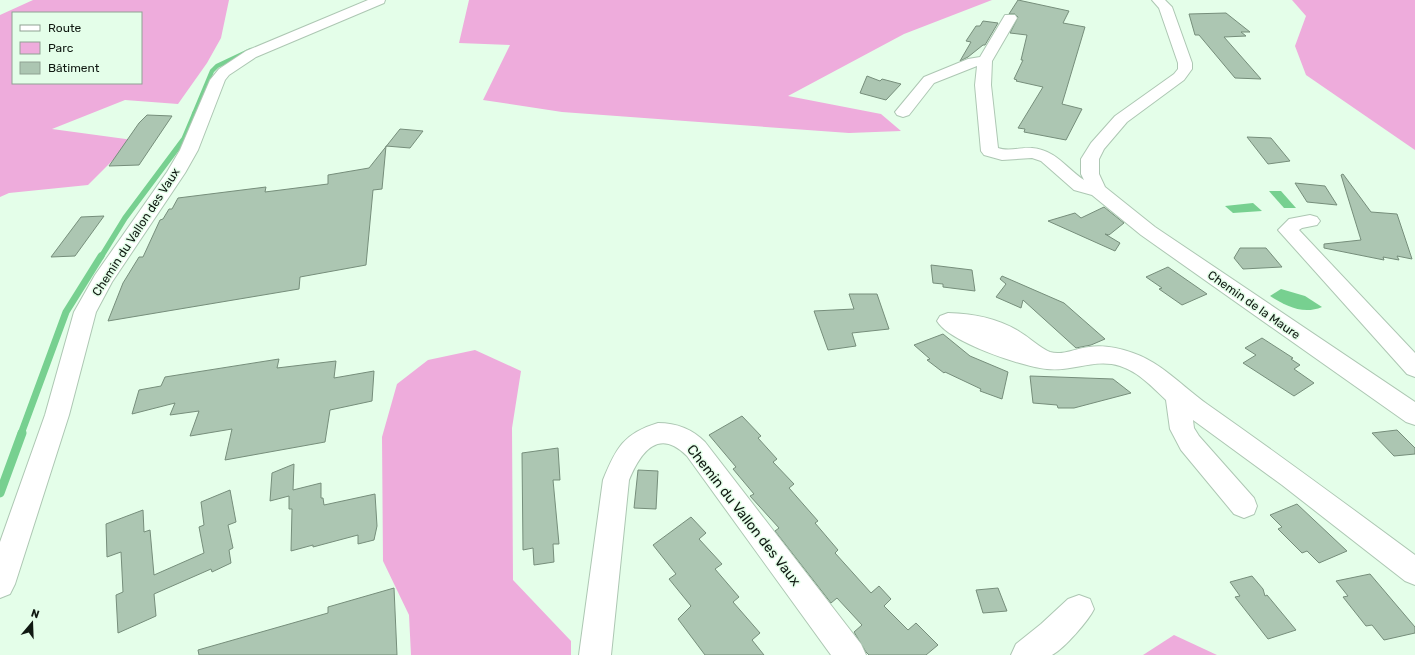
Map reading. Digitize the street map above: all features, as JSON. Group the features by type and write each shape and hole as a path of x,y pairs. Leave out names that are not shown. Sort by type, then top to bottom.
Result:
{"street":[{"name":"Chemin du Vallon des Vaux","path":"0,584 57,415 85,312 102,280 176,173 186,156 197,134 218,80 224,72 250,54 379,0"},
{"name":"Chemin de la Maure","path":"1159,0 1165,7 1185,64 1185,70 1121,119 1097,147 1090,159 1090,174 1097,190 1148,232 1415,415"},
{"name":"Chemin de la Maure","path":"1010,18 985,61 983,85 990,151 998,155 1025,152 1039,154 1051,160 1077,185 1088,191 1097,190"},
{"path":"903,112 929,80 973,62 985,61"},
{"path":"1310,221 1296,223 1288,230 1415,368"},
{"path":"1047,361 1068,360 1088,355 1107,355 1125,359 1146,368 1178,396 1291,477 1415,572"},
{"path":"1178,396 1182,429 1190,443 1244,506"},
{"name":"Chemin du Vallon des Vaux","path":"595,655 616,480 623,460 636,445 652,433 668,433 683,438 696,449 850,655"},
{"path":"1027,655 1052,635 1079,609"}],"green space":[{"path":"33,0 229,0 221,38 207,63 178,104 125,100 52,129 133,140 88,185 9,193 0,197 0,15"},
{"path":"469,0 992,0 904,34 788,96 881,114 901,131 849,133 562,112 483,100 510,45 459,43"},
{"path":"1292,0 1415,0 1415,150 1306,75 1295,46 1306,16"},
{"path":"475,350 521,371 512,428 513,580 571,641 571,655 411,655 409,615 383,561 382,437 397,384 428,360"},
{"path":"1174,635 1217,655 1143,655"}],"shaded area":[{"path":"1269,191 1281,191 1296,208 1284,208"},
{"path":"1253,203 1262,211 1233,213 1225,206"},
{"path":"1281,289 1305,296 1322,307 1301,310 1288,306 1270,296"}],"building":[{"path":"1018,0 1069,11 1063,23 1085,27 1062,104 1082,109 1066,140 1024,132 1025,129 1018,128 1043,87 1016,81 1017,80 1014,79 1023,60 1021,60 1027,35 1010,33 1018,17 1015,14 1009,14"},
{"path":"1226,13 1250,32 1241,32 1246,36 1224,37 1261,79 1235,78 1199,35 1195,35 1189,14"},
{"path":"983,21 998,23 985,45 960,61 971,42 966,41 976,26 980,26"},
{"path":"867,76 880,81 882,79 901,84 886,100 860,93"},
{"path":"147,115 172,116 139,165 109,166 139,123"},
{"path":"400,129 423,131 410,148 386,146"},
{"path":"1247,137 1271,138 1290,161 1268,164"},
{"path":"386,147 382,189 373,190 366,265 300,277 299,289 108,321 123,283 139,257 143,257 160,220 163,219 169,209 172,209 178,198 266,187 265,192 328,184 328,175 369,168"},
{"path":"1343,174 1371,212 1397,214 1412,259 1397,256 1399,260 1383,257 1384,260 1324,248 1324,244 1361,240 1341,175"},
{"path":"1295,183 1325,186 1337,205 1307,202"},
{"path":"1104,207 1124,223 1109,235 1105,234 1120,243 1115,251 1048,221 1075,213 1081,218"},
{"path":"104,216 75,256 51,257 81,217"},
{"path":"1240,248 1266,248 1282,267 1243,269 1234,258"},
{"path":"931,265 972,270 975,291 943,287 943,284 933,283"},
{"path":"1168,267 1207,294 1182,305 1159,289 1162,288 1146,277"},
{"path":"1002,276 1064,303 1105,339 1091,345 1076,348 1023,300 1021,308 996,297 1006,284 1000,279"},
{"path":"849,294 877,294 889,329 852,333 856,346 828,350 814,311 854,309"},
{"path":"943,334 970,356 1008,372 1002,399 980,391 981,389 945,372 944,373 927,360 930,359 914,345"},
{"path":"1262,338 1293,358 1291,359 1300,365 1294,369 1314,383 1294,396 1243,363 1256,355 1245,348"},
{"path":"279,359 277,368 336,361 334,378 374,371 372,401 330,410 325,442 225,460 232,429 190,436 199,411 170,415 175,403 132,414 139,390 161,386 165,377"},
{"path":"1030,376 1113,379 1131,393 1074,408 1058,408 1057,405 1033,403"},
{"path":"742,416 761,436 758,438 777,459 773,462 794,484 789,488 818,521 815,523 838,550 835,553 871,593 879,586 891,599 884,606 908,630 916,623 938,645 926,655 869,655 866,652 854,632 862,625 837,598 831,603 775,531 779,528 750,496 754,494 733,469 736,467 709,435"},
{"path":"1397,430 1415,448 1415,454 1394,456 1372,433"},
{"path":"558,448 560,480 553,480 559,544 553,544 554,562 534,565 533,548 523,550 522,453"},
{"path":"294,464 293,490 321,483 321,498 323,498 324,505 375,494 377,526 374,540 358,544 358,535 313,547 313,545 291,551 292,509 289,509 289,496 270,501 272,473"},
{"path":"638,470 658,471 656,509 634,508"},
{"path":"230,490 236,522 228,525 233,548 229,550 231,563 212,572 211,569 154,594 156,616 118,633 116,595 123,592 121,552 107,557 106,524 143,510 144,532 150,530 154,575 204,553 199,527 204,525 201,502"},
{"path":"1297,504 1347,551 1319,563 1307,551 1302,553 1278,529 1282,527 1270,515"},
{"path":"691,517 706,533 699,539 722,564 715,569 739,597 733,602 760,633 752,640 764,655 705,655 678,619 691,606 669,579 676,574 653,545"},
{"path":"1370,574 1415,627 1415,633 1384,640 1372,625 1366,626 1343,597 1348,596 1336,581"},
{"path":"1252,576 1263,589 1265,596 1267,595 1296,630 1268,639 1235,597 1240,596 1230,582"},
{"path":"394,588 397,655 199,655 198,650 328,613 328,607"},
{"path":"998,588 1007,611 983,613 976,590"}],"waterway":[{"path":"194,114 212,71 217,66 251,50"},
{"path":"101,257 125,218 184,139 195,113"},
{"path":"21,434 66,312 101,256"},
{"path":"0,493 22,433"}]}
